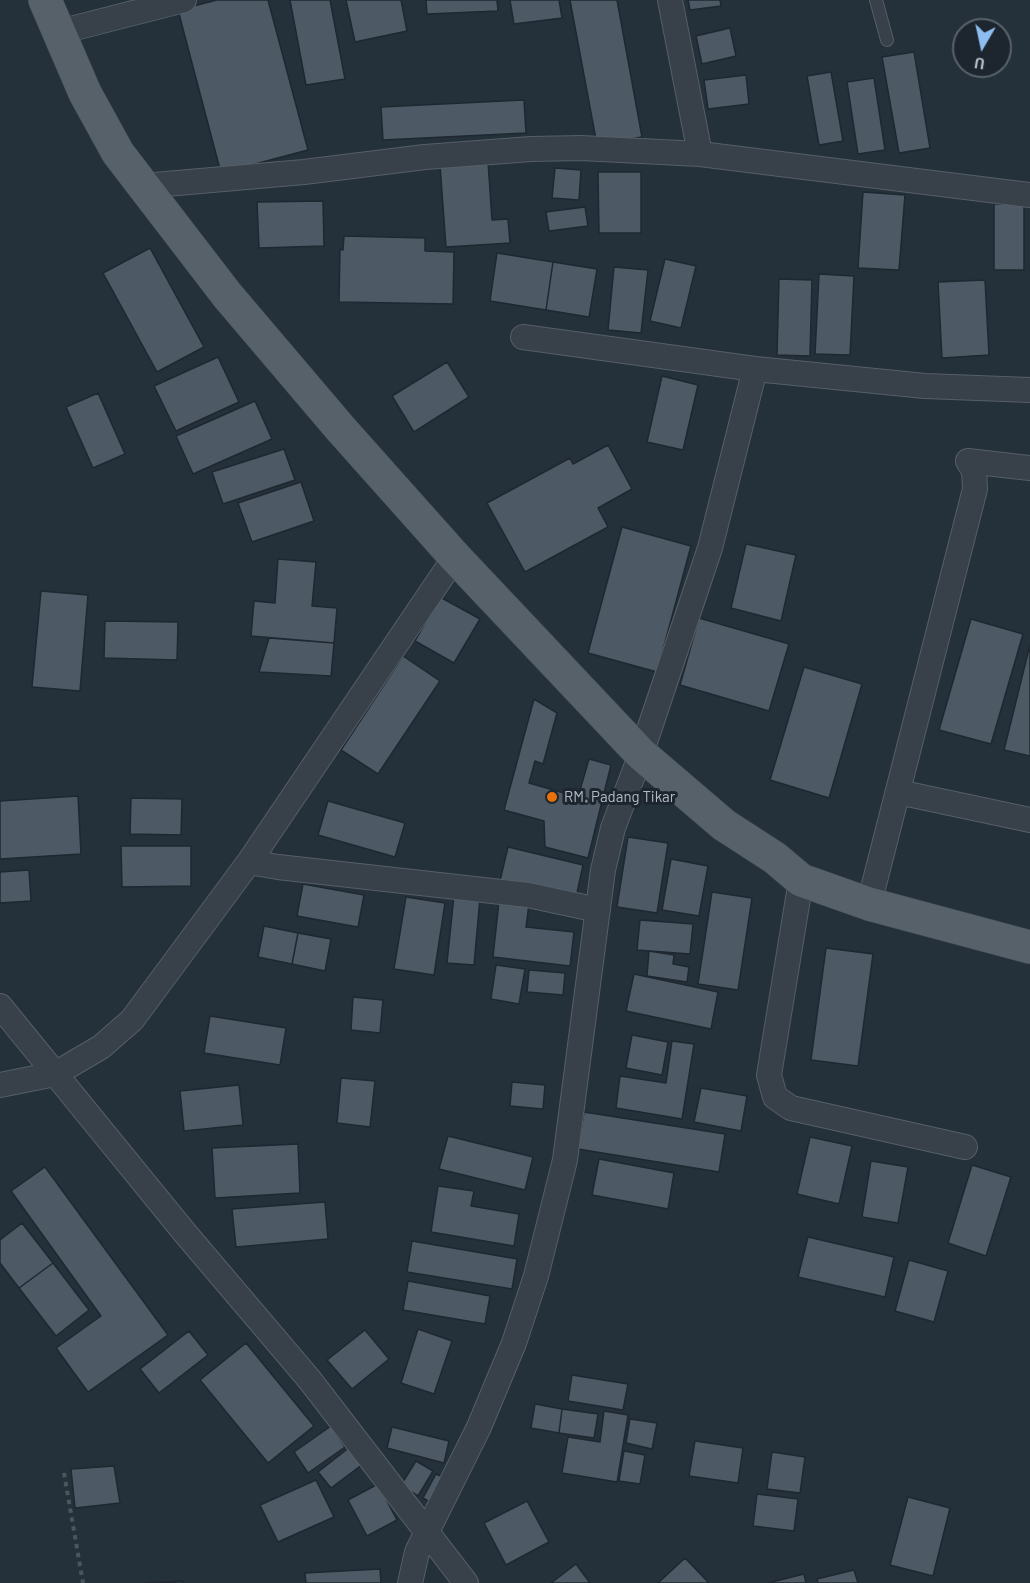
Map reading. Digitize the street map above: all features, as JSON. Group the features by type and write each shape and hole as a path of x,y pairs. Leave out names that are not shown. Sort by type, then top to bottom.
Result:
{"main road":[{"path":"45,0 99,122 118,153 227,295 339,428 455,557 641,754 724,825 775,858 801,880 869,904 1030,947"}],"street":[{"path":"59,32 184,0"},
{"path":"670,0 700,154"},
{"path":"143,186 304,172 425,157 531,149 628,150 700,154 1030,195"},
{"path":"523,337 755,369 925,386 1030,390"},
{"path":"410,1583 417,1552 479,1427 514,1343 536,1276 565,1160 603,870 613,828 641,754 710,548 755,369"},
{"path":"869,904 975,489 974,471 968,461 1030,468"},
{"path":"0,1085 55,1074 101,1047 132,1020 249,861 455,557"},
{"path":"898,792 1030,820"},
{"path":"249,861 278,867 517,893 598,910"},
{"path":"801,880 769,1075 775,1098 791,1108 965,1147"},
{"path":"0,1006 309,1379 466,1583"}],"lane":[{"path":"876,0 887,40"}],"path":[{"path":"64,1473 83,1583"}],"building":[{"path":"217,0 268,0 308,150 221,173 178,10"},
{"path":"290,0 330,0 345,79 306,85"},
{"path":"346,0 401,0 407,31 355,42"},
{"path":"426,0 497,0 498,11 427,14"},
{"path":"510,0 559,0 562,18 514,24"},
{"path":"570,0 617,0 642,137 597,145"},
{"path":"688,0 720,0 721,6 690,10"},
{"path":"730,28 736,56 702,64 696,36"},
{"path":"914,52 930,148 899,153 882,57"},
{"path":"831,72 843,141 819,145 807,76"},
{"path":"746,75 749,104 708,109 704,80"},
{"path":"874,78 885,150 858,154 847,82"},
{"path":"524,100 526,133 383,140 381,107"},
{"path":"488,161 492,220 508,219 510,243 446,247 440,165"},
{"path":"555,168 581,170 579,200 552,198"},
{"path":"598,172 641,172 641,233 599,233"},
{"path":"863,192 905,195 899,270 858,268"},
{"path":"323,201 324,246 259,248 257,202"},
{"path":"994,204 1024,204 1024,270 994,270"},
{"path":"585,207 588,226 549,231 546,212"},
{"path":"344,236 425,238 425,251 454,252 453,304 339,302 340,249 343,250"},
{"path":"150,248 204,347 157,372 103,273"},
{"path":"497,253 553,262 546,310 490,301"},
{"path":"665,259 696,266 681,328 650,321"},
{"path":"553,262 597,269 589,317 546,310"},
{"path":"614,267 648,270 641,333 608,330"},
{"path":"819,274 854,276 850,355 815,354"},
{"path":"779,279 812,280 810,356 777,355"},
{"path":"985,280 989,355 942,358 938,282"},
{"path":"218,357 239,402 176,431 154,386"},
{"path":"447,362 469,397 414,432 392,396"},
{"path":"662,376 698,385 683,450 647,442"},
{"path":"98,393 125,454 93,468 66,407"},
{"path":"255,401 272,439 193,474 176,436"},
{"path":"608,445 632,489 598,508 608,527 525,572 487,503 570,458 573,464"},
{"path":"284,449 295,480 223,504 212,472"},
{"path":"301,482 314,521 252,542 238,503"},
{"path":"622,527 691,546 657,672 588,653"},
{"path":"746,544 796,555 781,621 731,608"},
{"path":"278,559 316,562 312,606 337,608 334,643 251,636 254,601 275,603"},
{"path":"41,591 88,595 80,691 32,687"},
{"path":"440,597 480,619 454,663 415,641"},
{"path":"699,618 789,644 769,711 680,685"},
{"path":"971,619 1023,634 991,744 939,730"},
{"path":"105,621 178,622 177,660 104,658"},
{"path":"269,638 334,643 331,676 259,672"},
{"path":"1030,645 1030,756 1004,750"},
{"path":"403,656 440,681 378,774 341,750"},
{"path":"804,667 862,684 829,798 770,780"},
{"path":"534,699 557,713 543,764 535,761 529,783 578,797 589,759 611,765 588,858 545,847 544,821 504,810"},
{"path":"78,796 81,854 0,859 0,801"},
{"path":"131,798 182,799 181,835 130,834"},
{"path":"328,801 405,823 395,857 318,835"},
{"path":"628,837 668,843 657,913 617,907"},
{"path":"121,846 191,846 191,886 122,887"},
{"path":"508,847 583,865 575,902 499,885"},
{"path":"671,859 708,866 699,916 662,910"},
{"path":"29,870 31,901 0,903 0,872"},
{"path":"303,884 364,895 358,927 297,916"},
{"path":"712,892 752,898 738,990 698,984"},
{"path":"454,895 480,898 474,965 447,963"},
{"path":"406,897 445,903 434,975 394,969"},
{"path":"499,901 529,904 526,927 574,932 570,966 493,957"},
{"path":"640,920 693,924 690,954 637,950"},
{"path":"264,926 298,933 292,964 258,957"},
{"path":"298,933 331,939 325,971 292,964"},
{"path":"826,948 873,954 858,1066 811,1060"},
{"path":"649,951 674,955 673,964 689,967 687,982 647,976"},
{"path":"496,965 525,969 519,1004 491,999"},
{"path":"529,970 565,973 563,995 527,992"},
{"path":"634,974 718,992 711,1029 626,1011"},
{"path":"353,997 383,1000 380,1033 351,1030"},
{"path":"210,1016 286,1028 280,1065 204,1053"},
{"path":"632,1035 668,1042 662,1075 626,1068"},
{"path":"672,1041 694,1044 682,1119 616,1108 620,1076 666,1083"},
{"path":"341,1078 375,1081 370,1127 337,1123"},
{"path":"512,1082 545,1085 543,1109 510,1106"},
{"path":"239,1085 243,1125 184,1131 180,1091"},
{"path":"701,1088 747,1096 741,1131 694,1122"},
{"path":"584,1112 725,1134 719,1172 578,1149"},
{"path":"448,1136 533,1157 525,1190 439,1169"},
{"path":"810,1137 852,1146 839,1204 797,1194"},
{"path":"298,1144 300,1193 215,1198 212,1148"},
{"path":"599,1159 674,1173 668,1209 592,1195"},
{"path":"871,1161 908,1167 898,1223 862,1217"},
{"path":"972,1165 1011,1177 986,1256 948,1243"},
{"path":"45,1167 168,1335 88,1392 56,1348 101,1316 11,1191"},
{"path":"438,1186 474,1191 471,1206 519,1214 514,1246 431,1232"},
{"path":"325,1202 328,1239 236,1247 232,1209"},
{"path":"22,1223 53,1263 19,1288 0,1263 0,1240"},
{"path":"808,1237 894,1257 885,1297 798,1277"},
{"path":"412,1241 517,1259 512,1289 407,1272"},
{"path":"909,1260 948,1271 934,1322 895,1311"},
{"path":"53,1263 89,1310 56,1336 19,1288"},
{"path":"408,1281 490,1296 485,1324 403,1310"},
{"path":"418,1329 452,1341 434,1394 401,1383"},
{"path":"365,1330 389,1359 352,1389 327,1360"},
{"path":"189,1331 208,1355 159,1393 140,1369"},
{"path":"246,1343 314,1426 268,1463 200,1380"},
{"path":"572,1375 628,1384 623,1410 568,1401"},
{"path":"535,1404 562,1409 559,1433 531,1428"},
{"path":"562,1409 598,1414 594,1438 559,1433"},
{"path":"604,1411 628,1415 617,1482 562,1473 568,1437 600,1442"},
{"path":"630,1419 657,1423 652,1449 626,1443"},
{"path":"331,1426 345,1447 308,1473 294,1452"},
{"path":"392,1427 449,1441 444,1463 387,1448"},
{"path":"695,1441 743,1448 738,1483 689,1476"},
{"path":"350,1447 363,1464 331,1488 318,1472"},
{"path":"624,1451 645,1455 640,1484 619,1481"},
{"path":"772,1452 805,1457 800,1493 767,1489"},
{"path":"416,1461 433,1471 418,1496 401,1485"},
{"path":"114,1466 120,1503 75,1508 71,1469"},
{"path":"436,1474 443,1477 430,1502 423,1498"},
{"path":"316,1480 334,1517 278,1542 260,1505"},
{"path":"378,1484 397,1520 367,1536 348,1500"},
{"path":"757,1494 798,1499 794,1531 753,1526"},
{"path":"908,1497 950,1508 933,1576 890,1565"},
{"path":"527,1501 549,1542 506,1565 484,1523"},
{"path":"685,1558 709,1583 658,1583"},
{"path":"576,1564 590,1583 551,1583"},
{"path":"380,1569 381,1583 306,1583 305,1573"},
{"path":"854,1570 858,1583 818,1583 817,1579"},
{"path":"804,1574 806,1583 768,1583"},
{"path":"183,1581 183,1583 145,1583"}],"place":[{"name":"RM. Padang Tikar","path":"552,797"}]}
